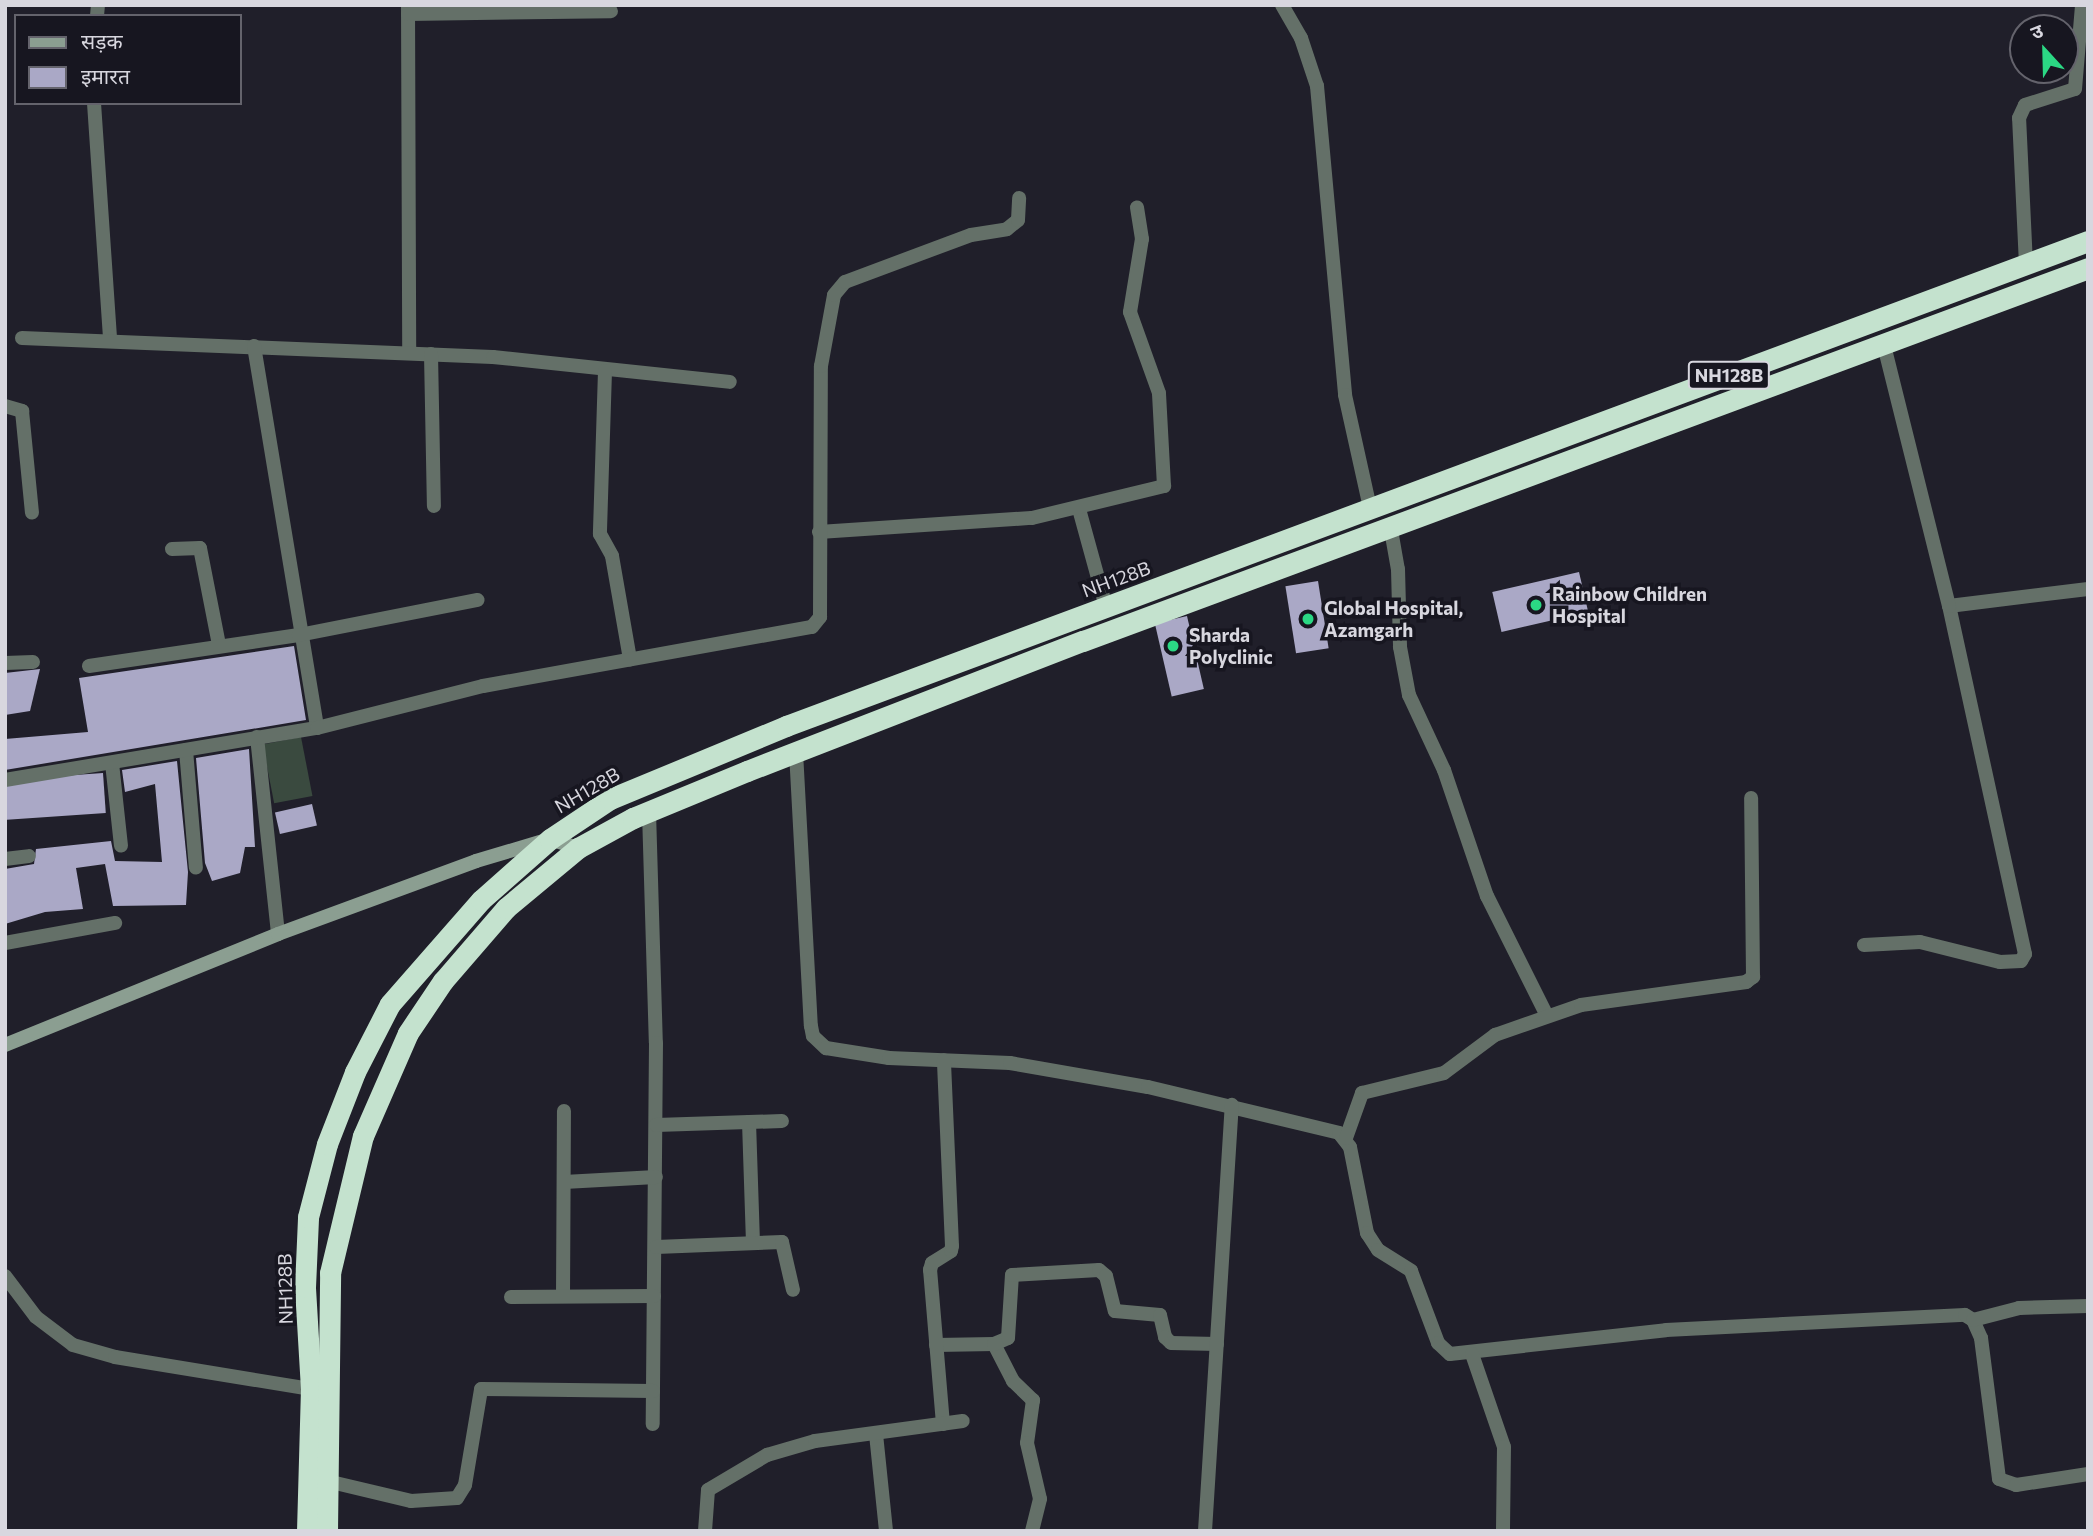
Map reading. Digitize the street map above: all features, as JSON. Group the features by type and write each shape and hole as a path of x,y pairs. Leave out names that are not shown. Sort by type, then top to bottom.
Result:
{"highway":[{"name":"NH128B","path":"307,1531 311,1389 305,1287 308,1217 327,1144 355,1072 390,1004 481,900 550,839 610,799 681,769 1106,607 2088,241"},
{"path":"327,1531 330,1273 363,1136 408,1033 443,981 506,908 578,848 649,811 796,752 2088,268"}],"street":[{"path":"1282,5 1301,38 1317,86 1345,395 1370,508"},
{"path":"2026,265 2021,111 2031,103 2075,89 2082,5"},
{"path":"409,353 408,9 611,10"},
{"path":"94,105 110,340"},
{"path":"5,780 317,728 483,687 812,627 820,617 821,366 829,311 838,288 971,235 1007,229 1018,220 1019,198"},
{"path":"819,532 1032,518 1159,490 1167,481 1159,393 1130,312 1142,239 1137,207"},
{"path":"22,338 431,354 730,382"},
{"path":"254,346 299,635 317,728"},
{"path":"1864,945 1920,942 1991,961 2025,958 1949,606 1884,346"},
{"path":"431,354 434,506"},
{"path":"605,371 600,534 612,556 630,659"},
{"path":"5,406 22,411 32,513"},
{"path":"1079,509 1106,607"},
{"path":"1391,530 1398,569 1400,646 1409,695 1444,770 1487,896 1547,1016"},
{"path":"172,549 200,548 219,645"},
{"path":"1949,606 2088,589"},
{"path":"89,666 299,635 478,600"},
{"path":"5,663 33,662"},
{"path":"257,737 278,934"},
{"path":"186,750 196,868"},
{"path":"796,752 813,1036 826,1048 944,1060 1010,1063 1232,1105 1328,1129 1346,1138"},
{"path":"112,763 121,846"},
{"path":"1751,798 1753,977 1746,982 1600,1000 1547,1016 1484,1041 1444,1073 1362,1093 1346,1138 1372,1242 1411,1272 1443,1350 1472,1354 1666,1330 1954,1313 1973,1320 2019,1308 2088,1306"},
{"path":"649,811 656,1125 653,1424"},
{"path":"5,1045 278,934 550,839 578,848"},
{"path":"5,859 29,856"},
{"path":"5,943 115,923"},
{"path":"943,1424 930,1270 932,1263 951,1251 952,1246 944,1060"},
{"path":"1205,1531 1232,1105"},
{"path":"563,1296 564,1111"},
{"path":"656,1125 782,1121"},
{"path":"749,1122 753,1243"},
{"path":"564,1182 656,1177"},
{"path":"656,1247 782,1242 786,1246 793,1290"},
{"path":"936,1345 994,1344 1008,1338 1012,1275 1099,1270 1106,1276 1115,1311 1160,1315 1165,1337 1171,1343 1217,1344"},
{"path":"5,1276 36,1317 73,1345 115,1357 311,1389"},
{"path":"511,1297 654,1296"},
{"path":"1973,1320 1981,1338 1999,1479 2016,1485 2088,1474"},
{"path":"994,1344 1013,1381 1029,1394 1035,1409 1027,1443 1040,1499 1032,1531"},
{"path":"1472,1354 1504,1447 1503,1531"},
{"path":"327,1481 411,1501 457,1498 465,1485 481,1390 653,1391"},
{"path":"705,1531 704,1500 724,1477 788,1447 964,1421"},
{"path":"876,1434 886,1531"}],"green space":[{"path":"301,737 312,796 274,803 263,744"}],"building":[{"path":"1579,572 1588,612 1502,632 1492,592"},
{"path":"1318,581 1329,648 1296,653 1285,586"},
{"path":"1187,616 1204,689 1172,697 1155,623"},
{"path":"294,646 306,720 5,770 5,739 88,732 79,678"},
{"path":"40,669 30,711 5,715 5,673"},
{"path":"249,749 255,847 245,847 240,873 212,881 205,863 196,758"},
{"path":"177,761 188,872 186,905 113,906 105,864 76,868 83,909 45,912 5,924 5,869 34,864 36,849 111,841 115,861 162,862 155,784 125,792 122,770"},
{"path":"103,773 106,813 7,820 5,780"},
{"path":"312,804 317,825 280,834 275,813"}],"place":[{"name":"Rainbow Children Hospital","path":"1536,605"},
{"name":"Global Hospital, Azamgarh","path":"1308,619"},
{"name":"Sharda Polyclinic","path":"1173,646"}]}
